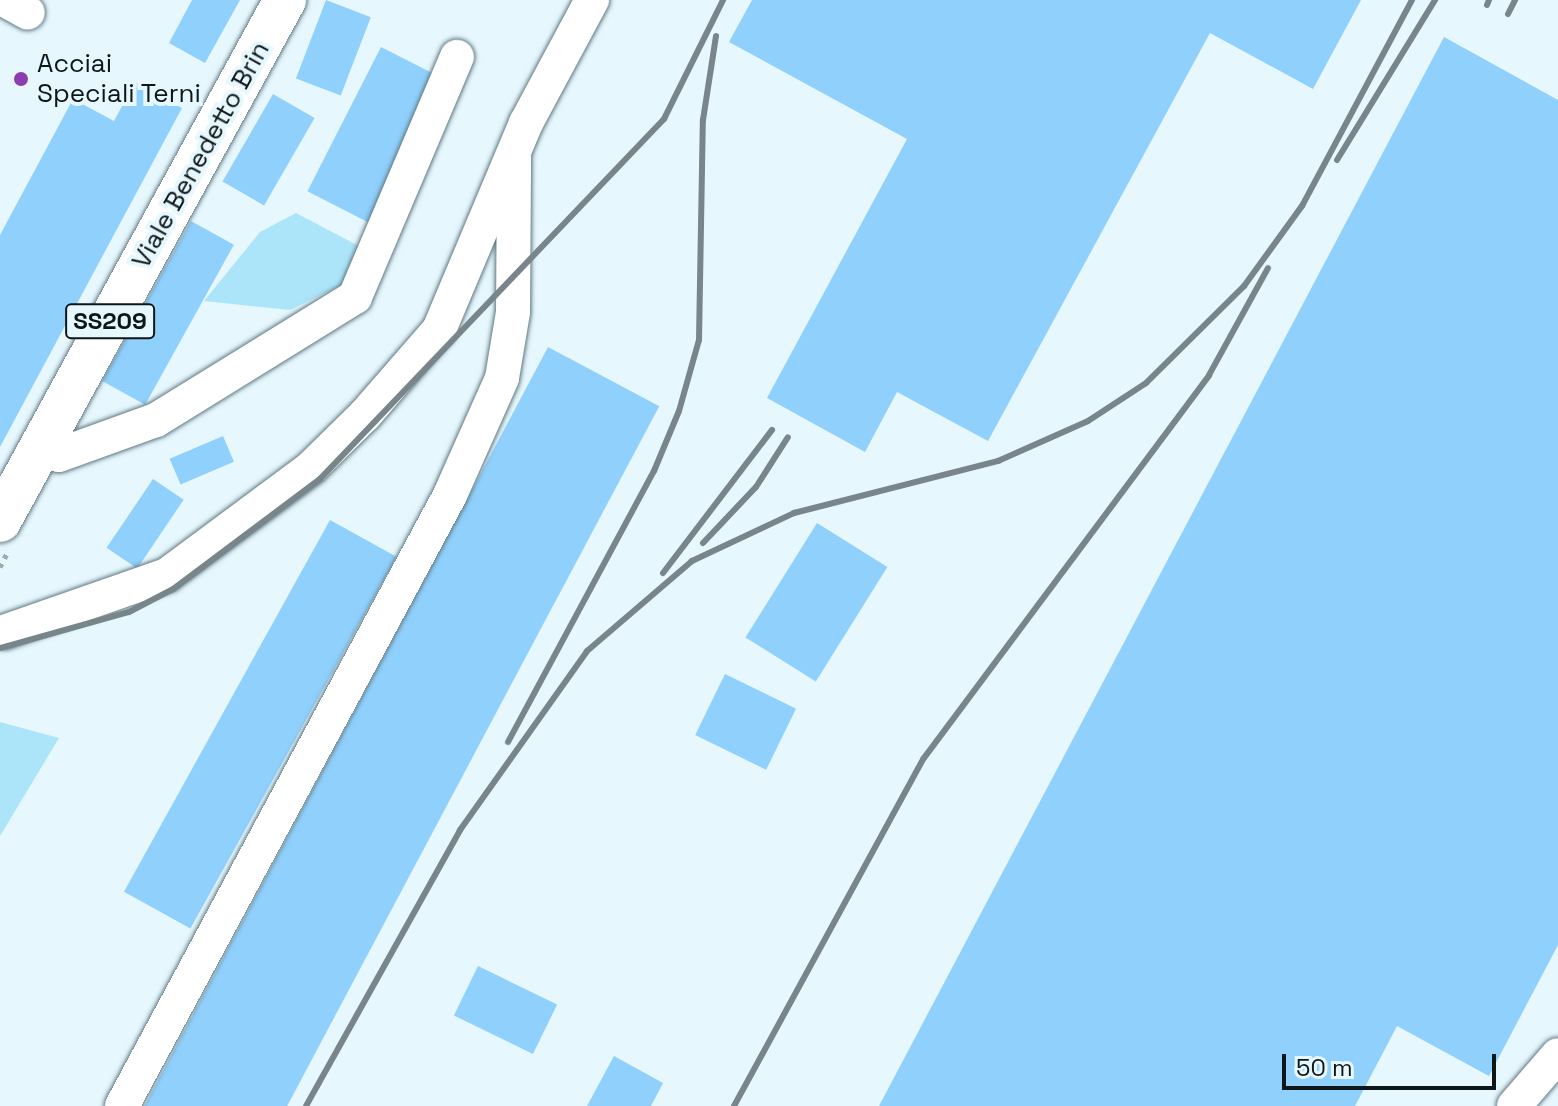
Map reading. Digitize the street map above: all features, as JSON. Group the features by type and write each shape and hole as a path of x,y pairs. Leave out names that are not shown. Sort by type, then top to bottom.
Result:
{"main road":[{"name":"Viale Benedetto Brin","path":"0,521 285,0"}],"lane":[{"path":"4,632 167,575 311,468 439,330 514,155 592,0"},
{"path":"42,448 59,455 156,420 355,297 457,57"},
{"path":"122,1106 395,601 502,378 513,312 514,155"},
{"path":"1514,1106 1558,1055"}],"shaded area":[{"path":"296,213 374,254 366,273 290,310 204,301 260,232"},
{"path":"0,722 59,738 0,836"}],"building":[{"path":"192,0 240,0 205,63 169,43"},
{"path":"326,0 371,17 341,96 296,78"},
{"path":"752,0 1361,0 1313,89 1210,33 988,441 897,392 865,452 767,398 907,139 729,42"},
{"path":"1444,37 1558,100 1558,945 1489,1076 1397,1026 1355,1106 879,1106"},
{"path":"381,47 442,78 369,223 307,191"},
{"path":"135,82 182,108 0,447 0,235 73,99 114,121"},
{"path":"273,94 315,118 264,205 222,181"},
{"path":"191,221 234,245 145,405 102,381"},
{"path":"548,347 659,406 287,1106 144,1106"},
{"path":"223,436 234,462 181,484 170,459"},
{"path":"153,479 184,500 137,569 107,548"},
{"path":"330,520 396,557 190,929 124,892"},
{"path":"817,523 887,567 816,681 745,637"},
{"path":"725,674 796,709 766,770 695,735"},
{"path":"478,966 557,1005 533,1054 454,1015"},
{"path":"614,1056 663,1083 651,1106 587,1106"}],"railway":[{"path":"0,648 129,612 173,589 320,479 664,119 723,0"},
{"path":"306,1106 460,830 587,651 692,561 794,513 998,461 1088,421 1146,383 1244,286 1302,206 1412,0"},
{"path":"1337,160 1435,0"},
{"path":"1487,5 1489,0"},
{"path":"1508,14 1515,0"},
{"path":"508,742 654,471 679,411 699,340 703,120 716,36"},
{"path":"734,1106 924,758 1209,375 1268,268"},
{"path":"663,573 772,430"},
{"path":"703,543 756,487 788,437"}],"place":[{"name":"Acciai Speciali Terni","path":"21,79"}]}
